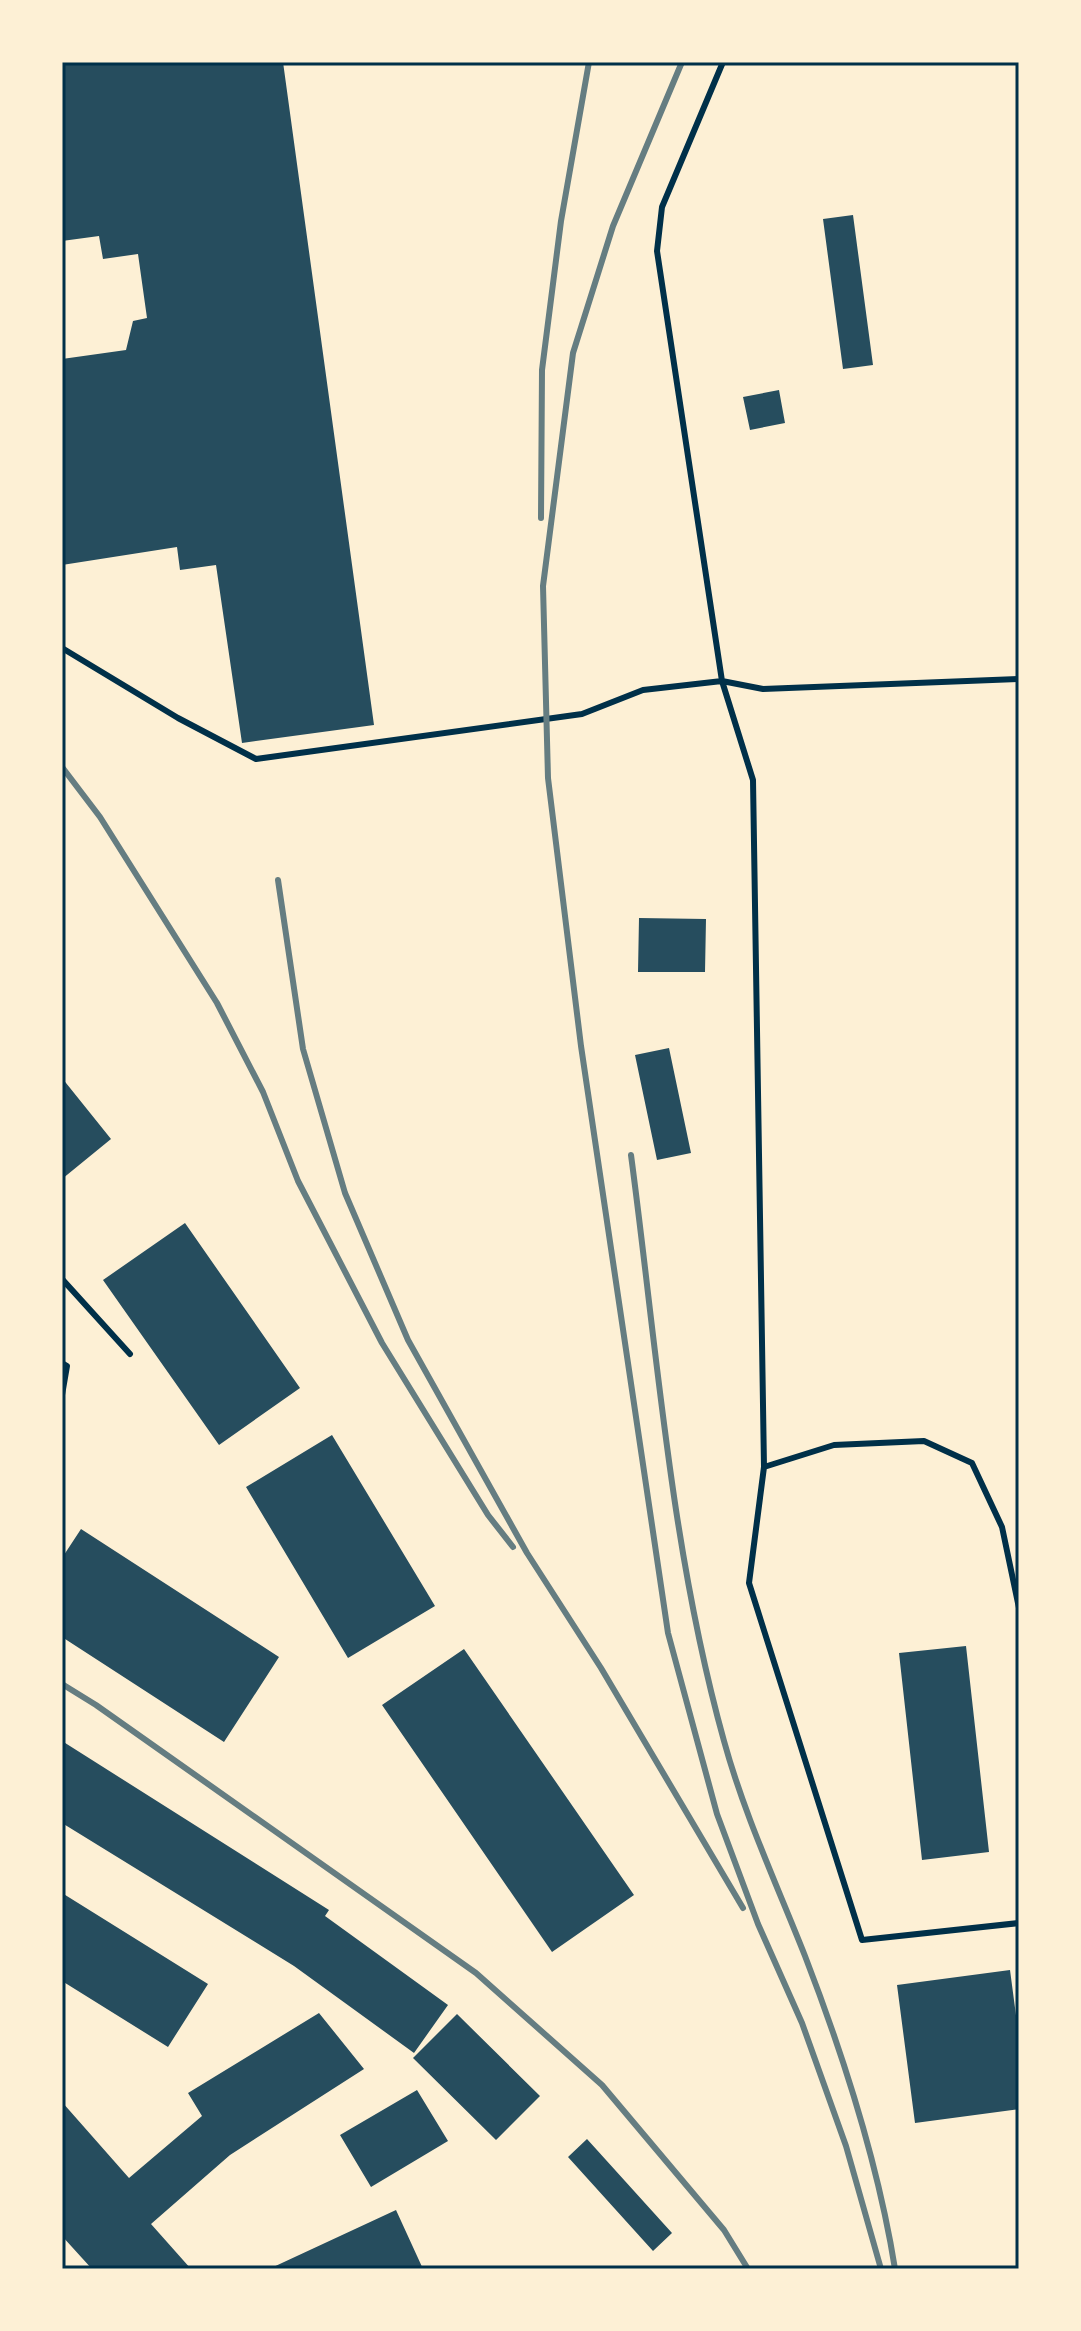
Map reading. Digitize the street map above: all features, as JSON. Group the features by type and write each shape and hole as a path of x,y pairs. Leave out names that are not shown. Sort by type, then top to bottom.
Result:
{"lane":[{"path":"723,62 662,207 657,251 722,681 753,780 764,1467 749,1583 862,1940 1019,1923"},
{"path":"62,648 178,718 256,759 582,714 643,690 722,681 763,689 1019,679"},
{"path":"62,1279 130,1354"},
{"path":"62,1363 67,1366 62,1395"},
{"path":"764,1467 834,1445 924,1441 972,1463 1002,1527 1019,1608"}],"building":[{"path":"62,62 283,62 374,725 242,743 216,565 180,570 177,547 62,565 62,359 126,350 133,321 147,318 138,254 103,259 99,236 62,241"},
{"path":"853,215 873,365 843,369 823,219"},
{"path":"779,390 785,423 750,430 743,397"},
{"path":"639,918 706,919 705,972 638,972"},
{"path":"669,1048 691,1153 657,1160 635,1055"},
{"path":"62,1078 111,1139 62,1179"},
{"path":"185,1223 300,1388 219,1445 103,1280"},
{"path":"332,1435 435,1606 348,1658 246,1487"},
{"path":"81,1529 279,1657 224,1742 62,1637 62,1558"},
{"path":"966,1646 989,1852 922,1860 899,1653"},
{"path":"464,1649 634,1895 552,1952 382,1705"},
{"path":"62,1741 329,1910 325,1916 448,2005 414,2053 294,1966 62,1823"},
{"path":"62,1893 208,1984 168,2047 62,1981"},
{"path":"1010,1970 1019,2038 1019,2109 915,2123 897,1985"},
{"path":"319,2013 364,2069 230,2155 151,2224 191,2269 92,2269 62,2236 62,2102 129,2178 202,2116 188,2093"},
{"path":"457,2014 540,2096 496,2140 413,2058"},
{"path":"417,2090 448,2141 371,2187 340,2135"},
{"path":"587,2139 672,2233 653,2251 568,2157"},
{"path":"396,2210 423,2269 269,2269"}],"railway":[{"path":"541,518 542,370 561,221 589,62"},
{"path":"682,62 613,226 573,353 543,586 548,778 581,1046 668,1633 717,1814 758,1924 802,2023 846,2146 881,2269"},
{"path":"62,767 100,817 217,1003 263,1092 298,1181 382,1343 488,1515 513,1547"},
{"path":"278,880 303,1049 345,1193 408,1340 527,1553 601,1668 743,1908"},
{"path":"631,1155 667,1450 706,1669 741,1795 805,1956 846,2071 879,2189 895,2269"},
{"path":"62,1684 476,1973 602,2085 724,2230 748,2269"}]}
